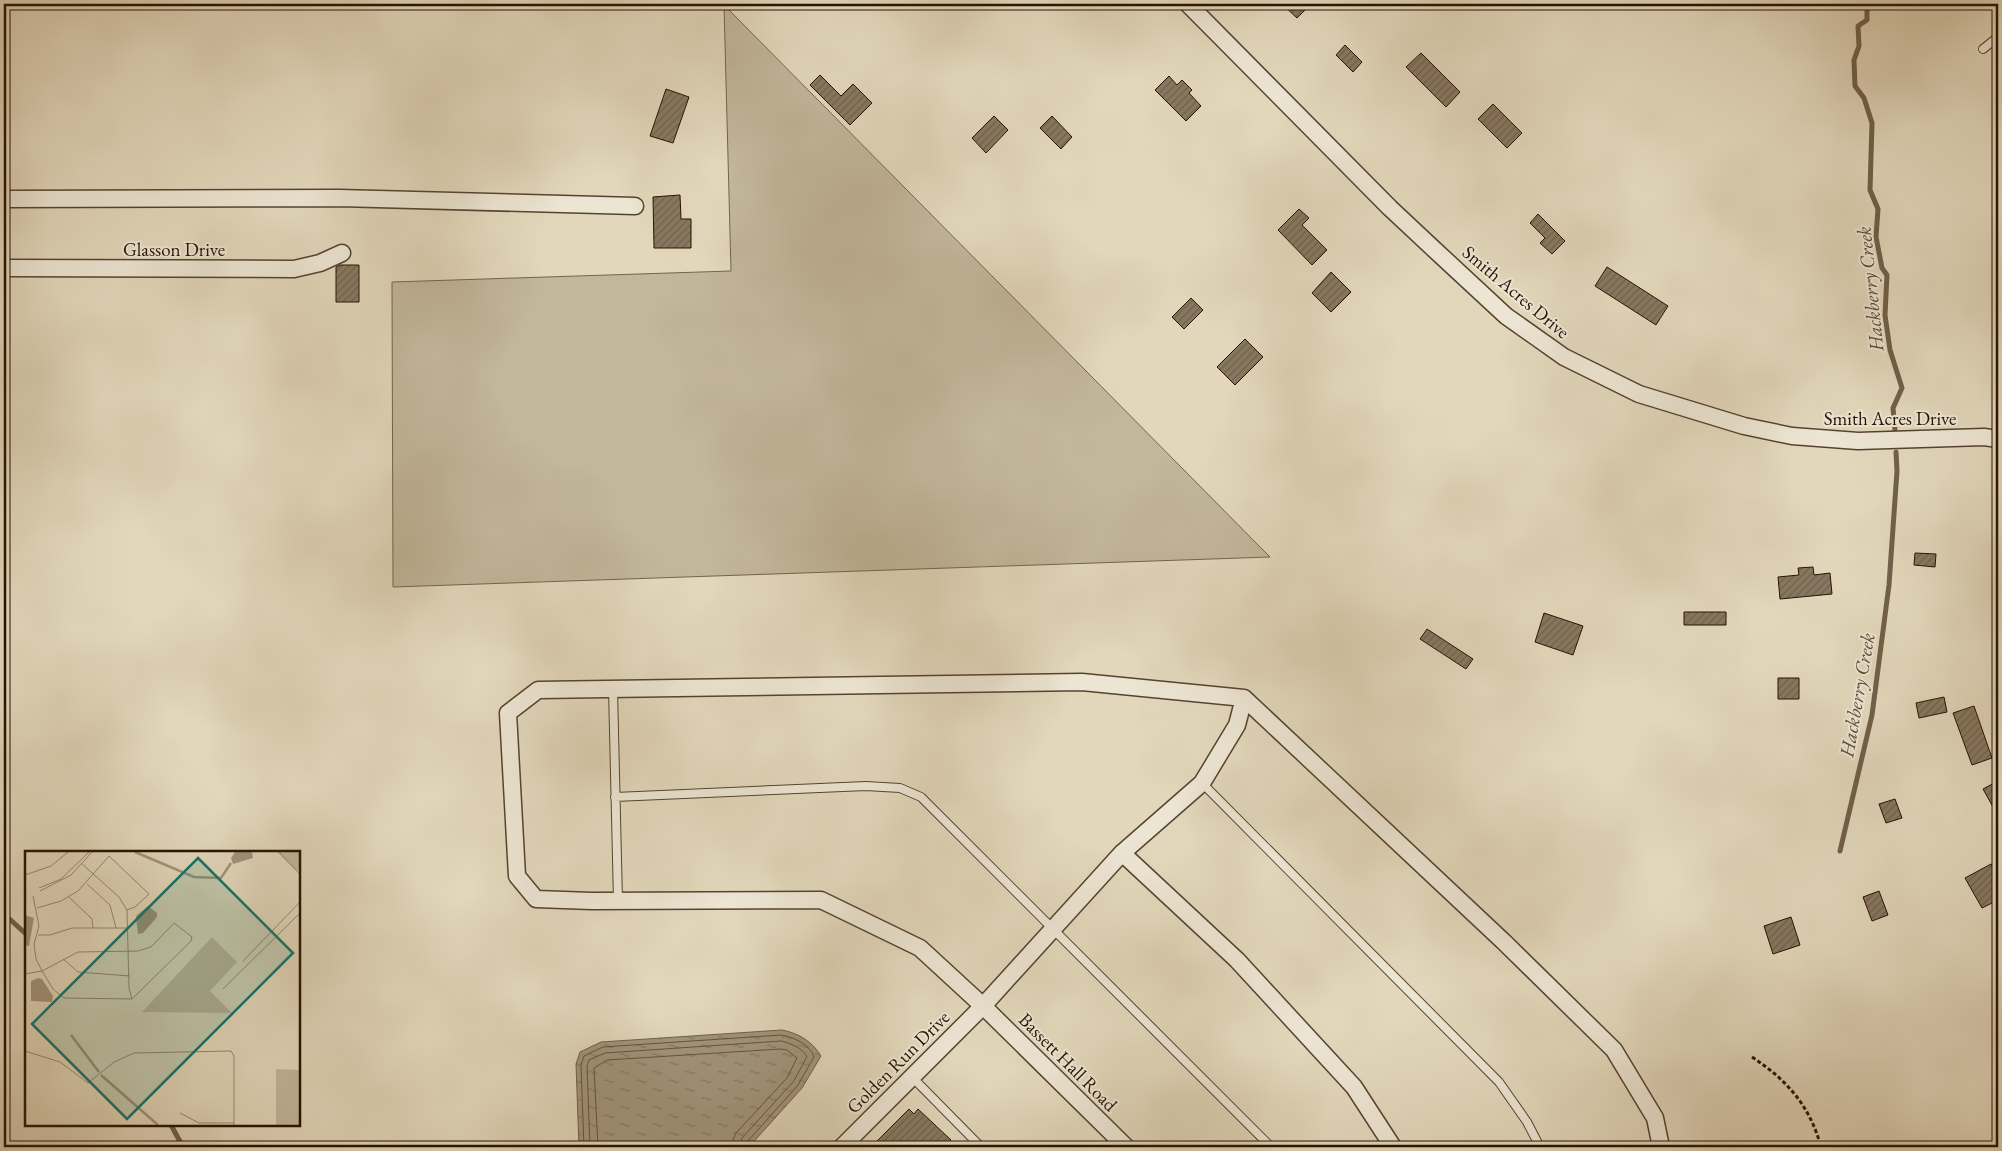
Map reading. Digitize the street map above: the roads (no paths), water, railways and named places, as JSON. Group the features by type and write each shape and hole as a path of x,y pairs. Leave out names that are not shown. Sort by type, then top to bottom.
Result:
{"street":[{"name":"Smith Acres Drive","path":"1188,4 1390,208 1443,258 1506,316 1564,358 1639,394 1735,424 1792,436 1858,440 1984,437 1998,439"},
{"path":"4,199 340,198 635,206"},
{"name":"Glasson Drive","path":"4,268 294,270 320,263 342,253"},
{"path":"613,689 1082,682 1244,698 1504,942 1614,1050 1655,1118 1661,1147"},
{"name":"Bassett Hall Road","path":"613,689 538,690 508,713 517,876 536,899 618,901 821,900 920,948 983,1006 1126,1147"},
{"name":"Golden Run Drive","path":"842,1147 983,1006 1122,852 1202,783 1237,726 1244,698"},
{"path":"1122,852 1237,960 1354,1087 1393,1147"}],"lane":[{"path":"1983,49 1998,36"},
{"path":"613,689 618,901"},
{"path":"1202,783 1499,1082 1528,1122 1540,1147"},
{"path":"615,797 866,786 900,788 921,797 1271,1147"},
{"path":"912,1077 981,1147"}],"water":[{"path":"782,1030 804,1038 821,1056 802,1088 749,1147 579,1147 576,1064 580,1052 601,1042"}],"waterway":[{"name":"Hackberry Creek","path":"1867,4 1867,20 1858,26 1859,46 1854,60 1855,86 1864,98 1872,123 1870,190 1878,209 1876,237 1882,268 1887,275 1885,315 1890,350 1902,388 1893,408 1895,430"},
{"name":"Hackberry Creek","path":"1840,851 1872,715 1889,585 1897,471 1896,452"},
{"path":"4,914 25,933"},
{"path":"172,1126 183,1147"}]}
